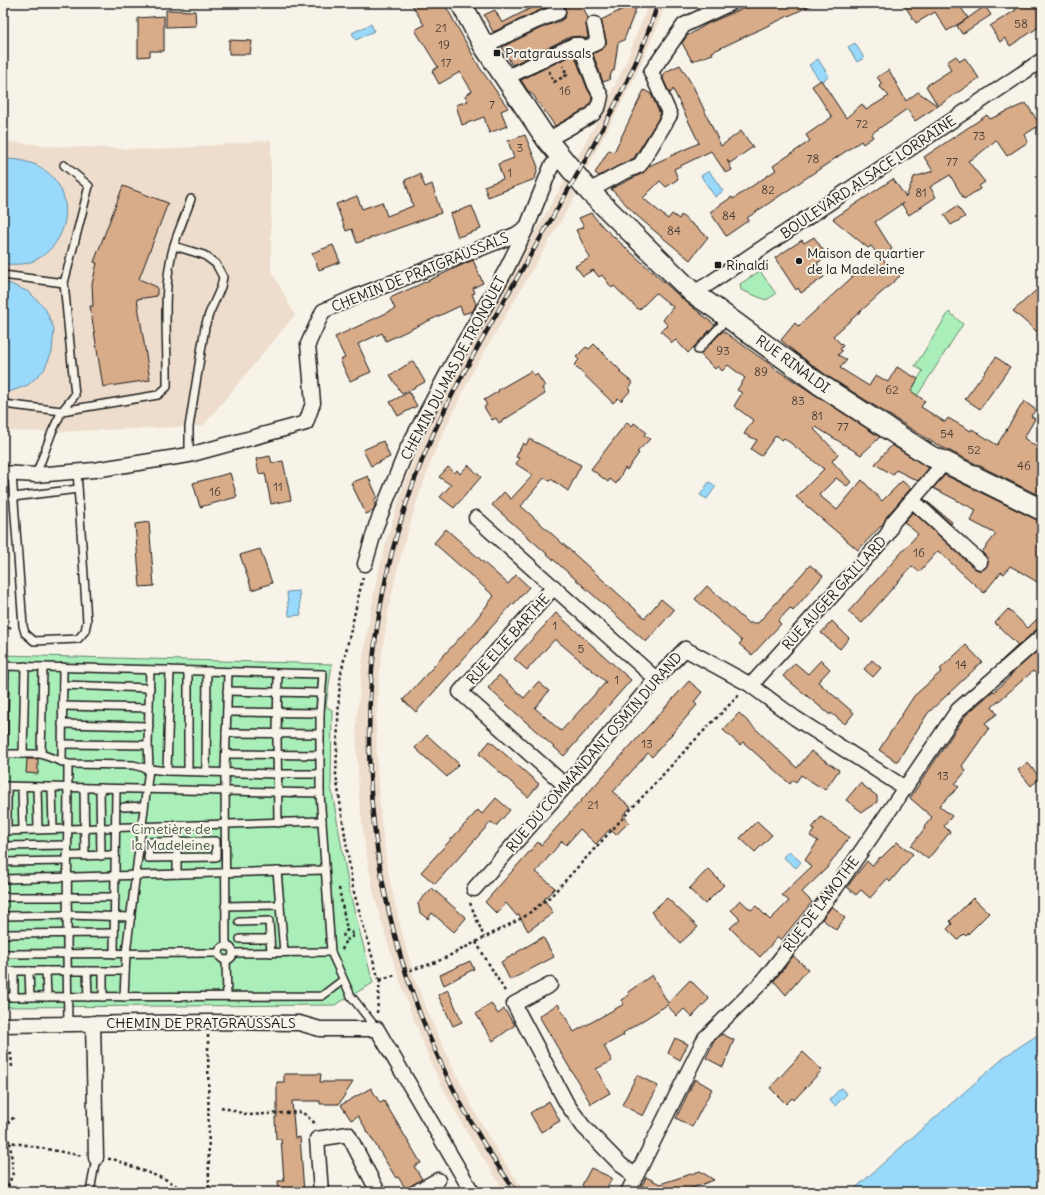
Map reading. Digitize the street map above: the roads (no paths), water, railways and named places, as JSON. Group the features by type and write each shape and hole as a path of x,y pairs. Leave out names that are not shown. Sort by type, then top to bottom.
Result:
{"street":[{"name":"RUE RINALDI","path":"461,3 484,46 553,148 589,191 693,293 819,384 930,456 1042,510"},
{"path":"484,46 558,12 554,3"},
{"path":"589,191 640,165 670,115 651,72 684,25 731,3"},
{"path":"582,50 598,42 594,24"},
{"path":"505,78 574,45 580,46 592,78 601,96 599,105 593,114 553,148 551,167 528,228"},
{"name":"BOULEVARD ALSACE LORRAINE","path":"693,293 1042,60"},
{"name":"CHEMIN DE PRATGRAUSSALS","path":"7,474 36,475 94,470 189,456 306,423 314,403 308,344 323,311 355,296 515,235 528,228"},
{"name":"CHEMIN DU MAS DE TRONQUET","path":"365,564 376,526 408,447 458,353 506,270 528,228"},
{"name":"RUE AUGER GAILLARD","path":"750,685 887,535 893,522 945,462"},
{"path":"912,500 980,562"},
{"path":"476,518 656,679"},
{"name":"RUE ELIE BARTHE","path":"554,587 460,692 566,786"},
{"name":"RUE DE LAMOTHE","path":"631,1186 705,1038 768,975 835,888 958,710 1042,636"},
{"name":"RUE DU COMMANDANT OSMIN DURAND","path":"474,889 566,786 656,679 685,649 750,685 794,718 905,788"},
{"path":"550,984 514,1004 567,1104 583,1126 620,1165 628,1170 631,1186"},
{"name":"CHEMIN DE PRATGRAUSSALS","path":"3,1024 208,1022 299,1023 320,1029 377,1029"},
{"path":"94,1023 96,1158"},
{"path":"377,1029 472,1192"},
{"path":"321,1192 317,1139 348,1134 378,1192"},
{"path":"416,1192 438,1180"}],"lane":[{"path":"36,475 52,432 62,411 75,395 64,283 89,186 64,165"},
{"path":"3,404 62,411 158,395 167,387 166,309 168,280 174,246 192,199"},
{"path":"174,246 204,254 216,264 223,277 222,287 209,314 205,327 189,427 189,456"},
{"path":"3,275 64,283"},
{"path":"698,350 728,318"},
{"path":"7,474 13,497 23,626 26,633 34,641 78,639 85,631 87,621 77,471"},
{"path":"13,497 78,489"},
{"path":"320,774 167,771 133,765 65,762 41,754 3,754 4,666 323,674 320,714 320,734 320,755 320,774 320,793 324,870 331,952 351,996 377,1029"},
{"path":"23,754 25,666"},
{"path":"41,754 43,667"},
{"path":"63,667 62,744 68,788 68,1024"},
{"path":"124,997 126,954 149,769 148,726 150,670"},
{"path":"167,771 170,670"},
{"path":"188,671 188,771"},
{"path":"206,772 207,671"},
{"path":"226,946 225,772 228,672"},
{"path":"278,673 278,823"},
{"path":"63,685 150,688"},
{"path":"227,691 321,693"},
{"path":"63,706 149,708"},
{"path":"227,712 320,714"},
{"path":"62,724 148,726"},
{"path":"226,734 320,734"},
{"path":"62,744 148,745"},
{"path":"226,754 320,755"},
{"path":"320,793 5,786 5,831 322,821"},
{"path":"22,787 23,830"},
{"path":"37,787 38,829"},
{"path":"52,787 53,829"},
{"path":"84,788 85,856"},
{"path":"100,788 101,856"},
{"path":"114,954 116,789"},
{"path":"124,807 144,806"},
{"path":"177,825 177,874"},
{"path":"216,841 216,857 148,858 150,842 176,842 216,841"},
{"path":"3,846 67,845"},
{"path":"3,862 115,855"},
{"path":"3,879 136,874 324,870"},
{"path":"277,871 284,952"},
{"path":"3,896 115,897"},
{"path":"225,906 280,905"},
{"path":"3,916 67,915 131,917"},
{"path":"239,922 269,921 271,953"},
{"path":"3,934 114,933"},
{"path":"240,939 270,939"},
{"path":"226,960 221,958 219,953 220,948 226,946 231,948 233,953"},
{"path":"233,953 331,952"},
{"path":"3,954 219,953"},
{"path":"226,960 231,958 233,953"},
{"path":"226,960 227,996"},
{"path":"3,971 125,971"},
{"path":"14,971 14,997"},
{"path":"30,971 30,997"},
{"path":"46,971 47,997"},
{"path":"87,971 88,997"},
{"path":"103,971 103,997"},
{"path":"3,997 322,996 343,980"},
{"path":"90,1192 96,1158"}],"water":[{"path":"371,24 374,31 356,40 352,33"},
{"path":"855,43 864,58 857,62 848,47"},
{"path":"818,59 829,76 821,82 809,65"},
{"path":"3,160 20,160 36,165 50,175 60,187 65,201 65,216 62,231 54,244 43,255 28,263 3,264"},
{"path":"709,171 723,191 715,197 701,176"},
{"path":"8,283 29,292 45,308 54,329 52,352 44,370 28,385 9,392 3,392 3,284"},
{"path":"709,482 716,486 707,499 700,495"},
{"path":"299,591 301,615 289,616 287,592"},
{"path":"789,851 801,862 796,868 783,857"},
{"path":"1042,1032 1042,1192 851,1192 1007,1055"},
{"path":"841,1088 847,1094 835,1106 829,1100"}],"railway":[{"path":"516,1192 460,1103 418,1008 388,908 372,806 370,703 381,601 407,500 448,403 464,371 571,186 608,118 636,62 652,23 658,3"}],"place":[{"name":"Pratgraussals","path":"497,53"},
{"name":"Maison de quartier de la Madeleine","path":"799,261"},
{"name":"Rinaldi","path":"718,265"}],"park label":[{"name":"Cimetière de la Madeleine","path":"171,838"}]}
